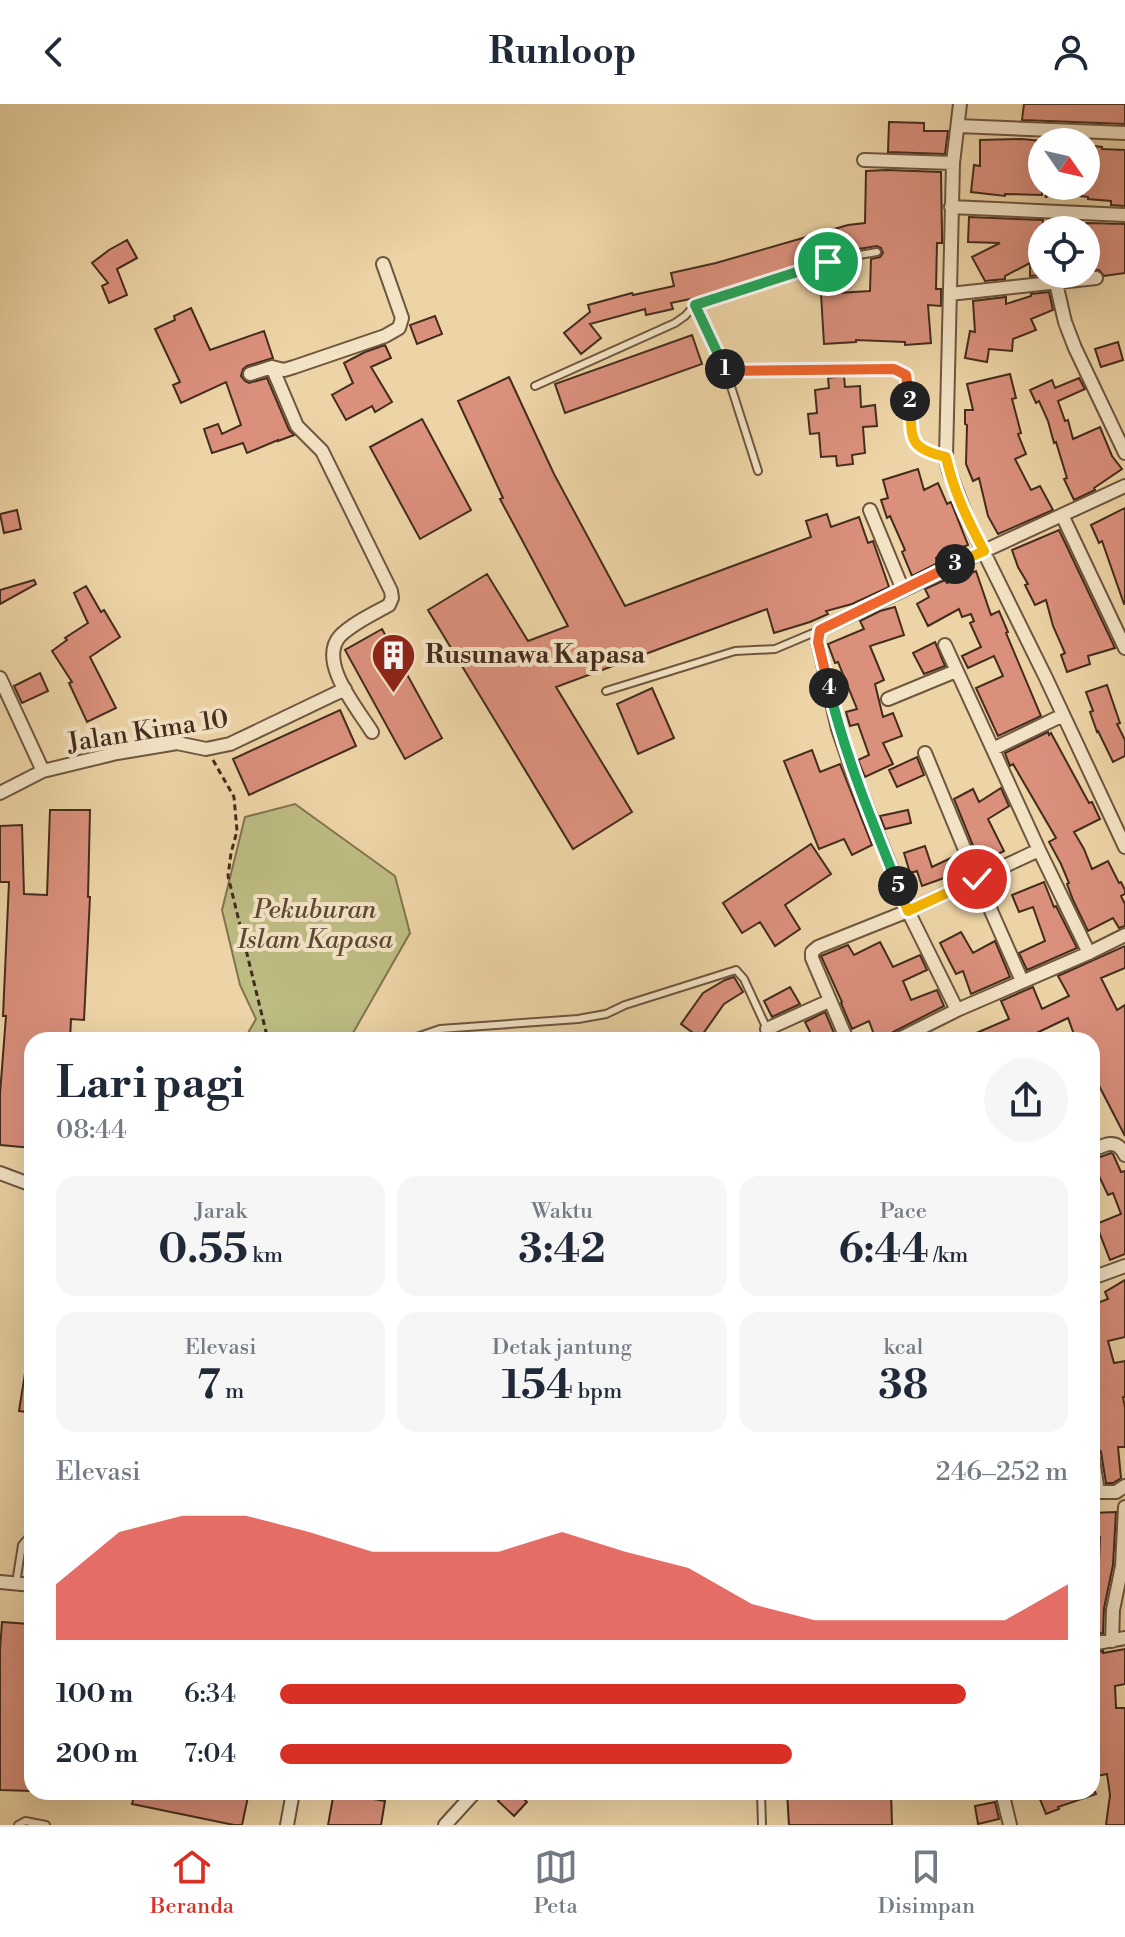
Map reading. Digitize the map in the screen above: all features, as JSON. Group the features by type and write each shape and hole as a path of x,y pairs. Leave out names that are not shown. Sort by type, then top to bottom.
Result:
{"street":[{"path":"960,104 951,207 946,457 949,471 967,518 1125,847"},
{"path":"958,126 1125,133"},
{"path":"864,160 953,163"},
{"path":"951,207 1125,215"},
{"path":"250,374 272,367 284,370 294,367 385,336 399,328 402,318 383,264"},
{"path":"950,294 1028,286"},
{"path":"1057,288 1075,348 1125,453"},
{"path":"272,367 297,426 322,451 391,591 389,605 349,629 332,650 332,662 345,689 372,732"},
{"path":"957,1010 908,911 850,764 838,729 818,642 820,630 1125,486"},
{"path":"870,510 903,590"},
{"path":"1062,515 1125,648"},
{"path":"945,645 1089,953"},
{"path":"888,699 956,671"},
{"path":"0,678 43,771"},
{"name":"Jalan Kima 10","path":"0,793 43,771 117,753 177,743 206,749 230,744 345,689"},
{"path":"993,749 1063,715"},
{"path":"925,753 1022,981"},
{"path":"843,1032 812,958 814,950 908,911 1039,850"},
{"path":"913,1032 1125,935"},
{"path":"773,1032 829,1001"},
{"path":"1100,1147 1115,1144 1122,1147 1125,1155"},
{"path":"0,1173 24,1182"},
{"path":"1100,1275 1125,1266"},
{"path":"1100,1492 1116,1492 1125,1486"},
{"path":"1118,1640 1113,1610 1122,1566 1125,1507"},
{"path":"0,1582 24,1584"},
{"path":"287,1825 292,1800"},
{"path":"445,1825 468,1800"},
{"path":"1004,1800 1010,1825"}],"lane":[{"path":"535,386 675,323 695,305 841,258 877,252"},
{"path":"695,305 726,371 758,471"},
{"path":"726,371 894,369 906,375 914,442 920,449 946,457"},
{"path":"606,691 735,651 775,649 820,630"},
{"path":"431,1032 606,1014 625,1005 736,970 744,979 768,1032"},
{"path":"16,1583 24,1543"},
{"path":"761,1800 762,1825"},
{"path":"18,1825 25,1821 46,1825"}],"path":[{"path":"206,749 234,797 237,831 228,876 266,1032"}],"green space":[{"name":"Pekuburan Islam Kapasa","path":"295,804 395,876 410,933 354,1032 249,1032 256,1019 240,985 222,910 245,817"}],"building":[{"path":"1024,104 1125,104 1125,124 1022,120"},
{"path":"889,122 924,123 924,131 948,131 945,154 888,152"},
{"path":"980,140 1028,140 1028,195 1005,196 971,192 974,165 980,166"},
{"path":"1100,147 1125,150 1125,206 1111,205 1111,201 1100,200"},
{"path":"866,171 941,172 942,243 937,243 936,289 941,289 941,306 928,305 931,343 905,345 905,342 856,340 824,344 821,294 870,291 871,259 883,253 877,246 839,252 704,296 671,303 673,309 646,315 645,309 590,324 601,338 581,354 564,333 590,312 588,305 674,286 671,273 865,223"},
{"path":"969,217 1028,219 1028,264 1005,276 1005,279 985,281 972,257 1000,243 968,242"},
{"path":"1100,223 1125,224 1125,273 1104,276 1100,271"},
{"path":"127,240 137,258 117,269 127,295 109,303 102,286 108,283 92,263"},
{"path":"1049,292 1053,310 1031,319 1036,330 1013,339 1012,351 989,349 987,362 965,358 970,331 975,332 973,301 1006,297 1006,304 1031,294"},
{"path":"191,308 210,350 264,331 273,358 247,366 241,376 249,383 267,378 294,435 247,453 243,443 212,453 204,429 218,424 222,434 241,425 226,382 181,403 173,385 180,382 155,329"},
{"path":"435,316 442,334 417,344 410,325"},
{"path":"692,335 702,364 565,413 555,384"},
{"path":"1118,342 1123,360 1101,367 1095,349"},
{"path":"385,345 391,358 371,367 392,402 375,412 372,406 346,420 332,395 353,383 344,363"},
{"path":"1010,374 1016,398 1012,399 1021,433 1018,434 1026,454 1015,459 1031,490 1040,486 1053,510 998,534 988,516 979,478 973,481 966,464 965,410 973,410 967,384"},
{"path":"844,376 845,387 860,386 861,407 875,405 877,426 863,427 865,453 852,455 853,464 837,466 836,456 821,457 819,433 810,434 808,414 817,413 815,390 829,388 828,378"},
{"path":"509,377 554,474 625,606 811,537 806,521 827,514 831,527 859,517 868,543 873,541 889,587 852,604 826,611 828,614 810,622 774,633 767,609 556,687 632,812 573,849 428,610 487,574 528,641 568,626 500,499 503,498 458,401"},
{"path":"1079,378 1085,389 1058,401 1073,439 1100,427 1112,456 1122,469 1095,490 1074,500 1064,479 1067,478 1048,421 1030,390 1052,380 1055,388"},
{"path":"422,419 471,510 420,539 370,447"},
{"path":"918,469 924,490 938,483 947,504 951,502 968,545 936,558 938,563 912,576 902,552 905,550 881,500 888,498 883,480"},
{"path":"1125,508 1124,604 1102,541 1099,543 1091,525"},
{"path":"17,510 21,529 4,533 0,514"},
{"path":"1059,530 1115,648 1088,656 1090,664 1067,672 1061,655 1065,653 1046,600 1035,605 1012,550"},
{"path":"976,571 991,615 999,611 1041,716 998,736 976,688 1003,676 994,656 968,668 962,656 981,647 970,623 974,621 971,614 962,617 959,609 928,626 917,604 929,597 925,589"},
{"path":"34,580 36,584 0,604 0,590"},
{"path":"86,586 120,637 90,657 116,708 87,722 69,683 72,682 52,651 88,623 74,593"},
{"path":"895,607 904,635 870,646 884,680 875,684 883,717 893,713 902,736 883,743 893,764 865,777 858,760 869,755 858,724 850,726 846,712 857,709 828,644 864,629 860,621"},
{"name":"Rusunawa Kapasa","path":"382,629 442,738 405,759 345,650"},
{"path":"935,642 945,666 924,674 913,653"},
{"path":"40,673 48,691 22,703 14,686"},
{"path":"1107,685 1120,723 1117,724 1125,740 1125,756 1113,762 1097,732 1086,692"},
{"path":"652,688 674,738 638,754 617,704"},
{"path":"340,710 356,746 249,795 233,759"},
{"path":"1048,732 1100,819 1074,832 1092,869 1108,861 1121,882 1125,890 1121,896 1125,904 1125,926 1119,928 1113,918 1088,931 1049,842 1056,838 1013,764 1010,766 1005,753"},
{"path":"812,750 820,772 840,764 872,845 852,855 844,839 819,849 784,761"},
{"path":"917,757 924,775 897,787 889,770"},
{"path":"1001,788 1009,806 988,819 1004,851 980,863 954,799 973,789 979,802"},
{"path":"50,810 90,810 90,897 84,1020 71,1019 70,1032 24,1032 24,1147 0,1145 9,882 0,882 0,826 22,825 24,894 47,895"},
{"path":"908,810 911,823 885,829 880,816"},
{"path":"811,844 831,874 785,905 800,929 775,946 760,922 742,933 723,903"},
{"path":"925,846 932,867 957,855 964,871 922,886 917,871 910,873 904,853"},
{"path":"1044,882 1077,948 1027,970 1019,953 1045,941 1033,907 1019,912 1012,895"},
{"path":"961,932 973,953 995,941 1010,977 971,994 963,971 956,974 940,943"},
{"path":"880,942 893,967 920,955 927,970 903,981 911,1000 937,990 944,1006 893,1032 873,1032 869,1021 852,1029 821,956 848,945 854,955"},
{"path":"1125,946 1125,968 1101,978 1117,1010 1125,1005 1125,1136 1100,1088 1100,1032 1073,1032 1068,1018 1039,1032 979,1032 1009,1019 1001,1001 1033,987 1042,1009 1069,996 1058,976"},
{"path":"734,977 743,992 724,1004 704,1032 692,1032 681,1024 703,993"},
{"path":"790,987 800,1004 772,1017 764,1001"},
{"path":"825,1012 834,1032 810,1032 805,1022"},
{"path":"1113,1154 1121,1172 1125,1171 1125,1254 1110,1260 1100,1234 1100,1222 1121,1214 1113,1193 1108,1195 1100,1178 1100,1157"},
{"path":"1125,1280 1125,1337 1108,1341 1114,1363 1125,1361 1125,1447 1118,1447 1121,1478 1113,1483 1106,1483 1100,1451 1100,1302 1108,1299 1105,1292"},
{"path":"24,1380 24,1412 19,1411"},
{"path":"1116,1512 1113,1565 1104,1608 1103,1633 1100,1634 1100,1537 1100,1513"},
{"path":"2,1622 24,1624 24,1791 0,1790"},
{"path":"1125,1649 1125,1684 1115,1686 1116,1708 1125,1708 1125,1825 1106,1825 1110,1795 1107,1774 1100,1775 1100,1652"},
{"path":"133,1800 247,1800 242,1825 132,1804"},
{"path":"333,1800 385,1801 381,1825 328,1825"},
{"path":"525,1800 527,1802 514,1816 498,1801"},
{"path":"787,1800 891,1800 892,1825 789,1825"},
{"path":"1040,1800 1078,1800 1058,1807 1046,1814"},
{"path":"995,1802 999,1819 978,1824 975,1806"}],"place":[{"name":"Rusunawa Kapasa","path":"394,694"}],"route":[{"path":"828,262 695,305 726,371 894,369 906,375 914,442 920,449 946,457 967,518 984,551 820,630 818,642 838,729 908,911 977,879"}]}
